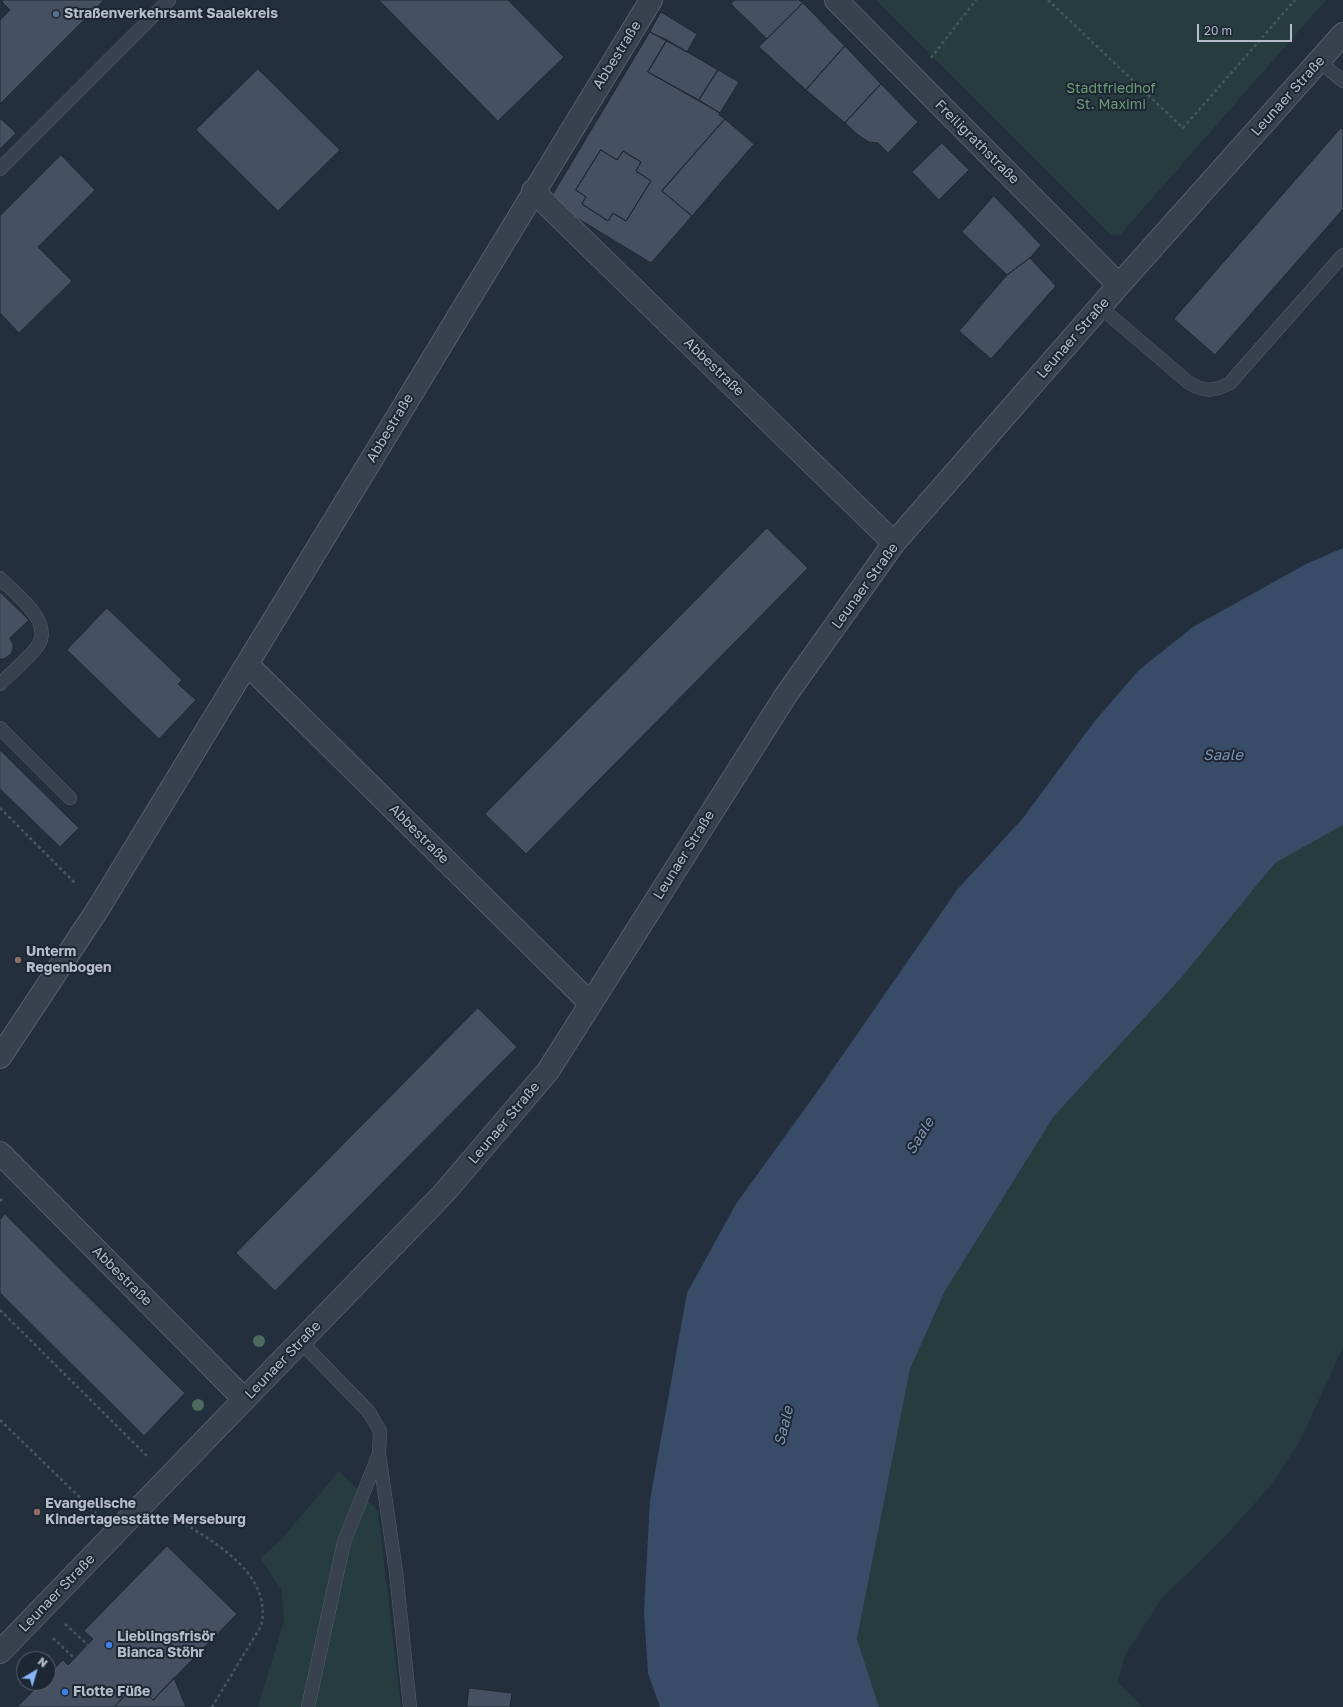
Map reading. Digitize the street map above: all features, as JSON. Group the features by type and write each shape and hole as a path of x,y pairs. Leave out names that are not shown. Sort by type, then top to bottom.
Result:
{"street":[{"name":"Abbestraße","path":"0,1057 98,909 248,665 533,191 651,0"},
{"name":"Freiligrathstraße","path":"836,0 1119,285"},
{"name":"Leunaer Straße","path":"0,1652 444,1193 548,1071 786,695 894,543 1119,285 1343,34"},
{"name":"Abbestraße","path":"533,191 894,543"},
{"name":"Abbestraße","path":"248,665 590,1003"},
{"name":"Abbestraße","path":"0,1153 244,1399"}],"lane":[{"path":"0,169 169,0"},
{"path":"1319,61 1343,81"},
{"path":"1100,307 1188,382 1198,388 1209,391 1219,389 1230,384 1343,255"},
{"path":"0,578 39,618 43,632 38,645 0,684"},
{"path":"0,728 70,798"},
{"path":"301,1342 369,1412 380,1431 379,1454 396,1572 410,1707"},
{"path":"308,1707 344,1542 379,1454"}],"path":[{"path":"914,79 976,0"},
{"path":"1048,0 1183,128 1295,0"},
{"path":"0,808 75,883"},
{"path":"0,1310 150,1459"},
{"path":"0,1420 96,1514"},
{"path":"150,1497 164,1511 218,1544 251,1576 261,1596 264,1613 261,1626 212,1707"},
{"path":"64,1623 88,1645"},
{"path":"51,1637 74,1658"}],"green space":[{"name":"Stadtfriedhof St. Maximi","path":"876,0 1326,0 1121,234 1111,235"},
{"path":"1343,825 1343,1347 1301,1439 1271,1485 1223,1539 1163,1597 1125,1655 1118,1682 1142,1707 879,1707 857,1639 910,1368 945,1291 1054,1116 1181,978 1275,863"},
{"path":"339,1471 378,1511 401,1707 258,1707 284,1621 281,1589 260,1558 280,1541"}],"water":[{"name":"Saale","path":"1343,548 1343,825 1275,863 1181,978 1054,1116 945,1291 910,1369 857,1639 879,1707 660,1707 648,1673 644,1612 650,1500 687,1293 736,1204 817,1092 957,890 1023,818 1094,722 1139,670 1193,627 1306,564"}],"building":[{"path":"4,0 104,0 0,104 0,20 10,10 2,2"},
{"path":"379,0 508,0 564,57 498,121"},
{"path":"735,0 799,0 803,3 767,39 731,4"},
{"path":"803,3 845,46 806,90 759,47"},
{"path":"661,12 697,34 687,52 650,32"},
{"path":"650,32 667,40 648,72 720,113 719,115 725,119 662,191 692,216 651,263 549,201","holes":["601,150 617,160 623,151 641,162 636,171 651,181 626,221 613,213 608,221 582,204 586,197 576,190"]},
{"path":"667,40 718,70 699,100 648,72"},
{"path":"845,46 881,84 845,123 806,90"},
{"path":"258,69 340,150 278,211 196,130"},
{"path":"718,70 739,82 720,113 699,100"},
{"path":"881,84 918,122 888,153 878,143 869,142 858,135 845,123"},
{"path":"0,118 16,133 0,149"},
{"path":"725,119 754,144 692,216 662,191"},
{"path":"1341,128 1343,130 1343,209 1215,355 1174,319"},
{"path":"942,143 969,170 939,200 912,172"},
{"path":"601,150 617,160 623,151 641,162 636,171 651,181 626,221 613,213 608,221 582,204 586,197 576,190"},
{"path":"61,155 95,190 38,247 72,281 19,333 0,313 0,216"},
{"path":"994,196 1041,245 1030,258 1007,275 962,232"},
{"path":"1030,258 1056,286 991,359 959,331 1007,275"},
{"path":"767,528 808,568 526,854 485,814"},
{"path":"0,592 29,620 10,638 13,644 13,649 11,654 4,659 0,659"},
{"path":"107,608 182,680 178,684 196,700 159,739 67,650"},
{"path":"0,750 79,828 60,847 0,789"},
{"path":"478,1008 517,1047 275,1291 236,1253"},
{"path":"5,1214 185,1393 144,1436 0,1293 0,1220"},
{"path":"167,1546 237,1614 153,1700 136,1684 114,1707 17,1707 33,1691 56,1691 56,1667 63,1660 68,1665 93,1639 84,1631"},
{"path":"174,1678 186,1707 114,1707 136,1684 153,1700"},
{"path":"469,1688 512,1693 510,1707 467,1707"}],"place":[{"name":"Straßenverkehrsamt Saalekreis","path":"56,14"},
{"name":"Unterm Regenbogen","path":"18,960"},
{"name":"Evangelische Kindertagesstätte Merseburg","path":"37,1512"},
{"name":"Lieblingsfrisör Bianca Stöhr","path":"109,1645"},
{"name":"Flotte Füße","path":"65,1692"}]}
